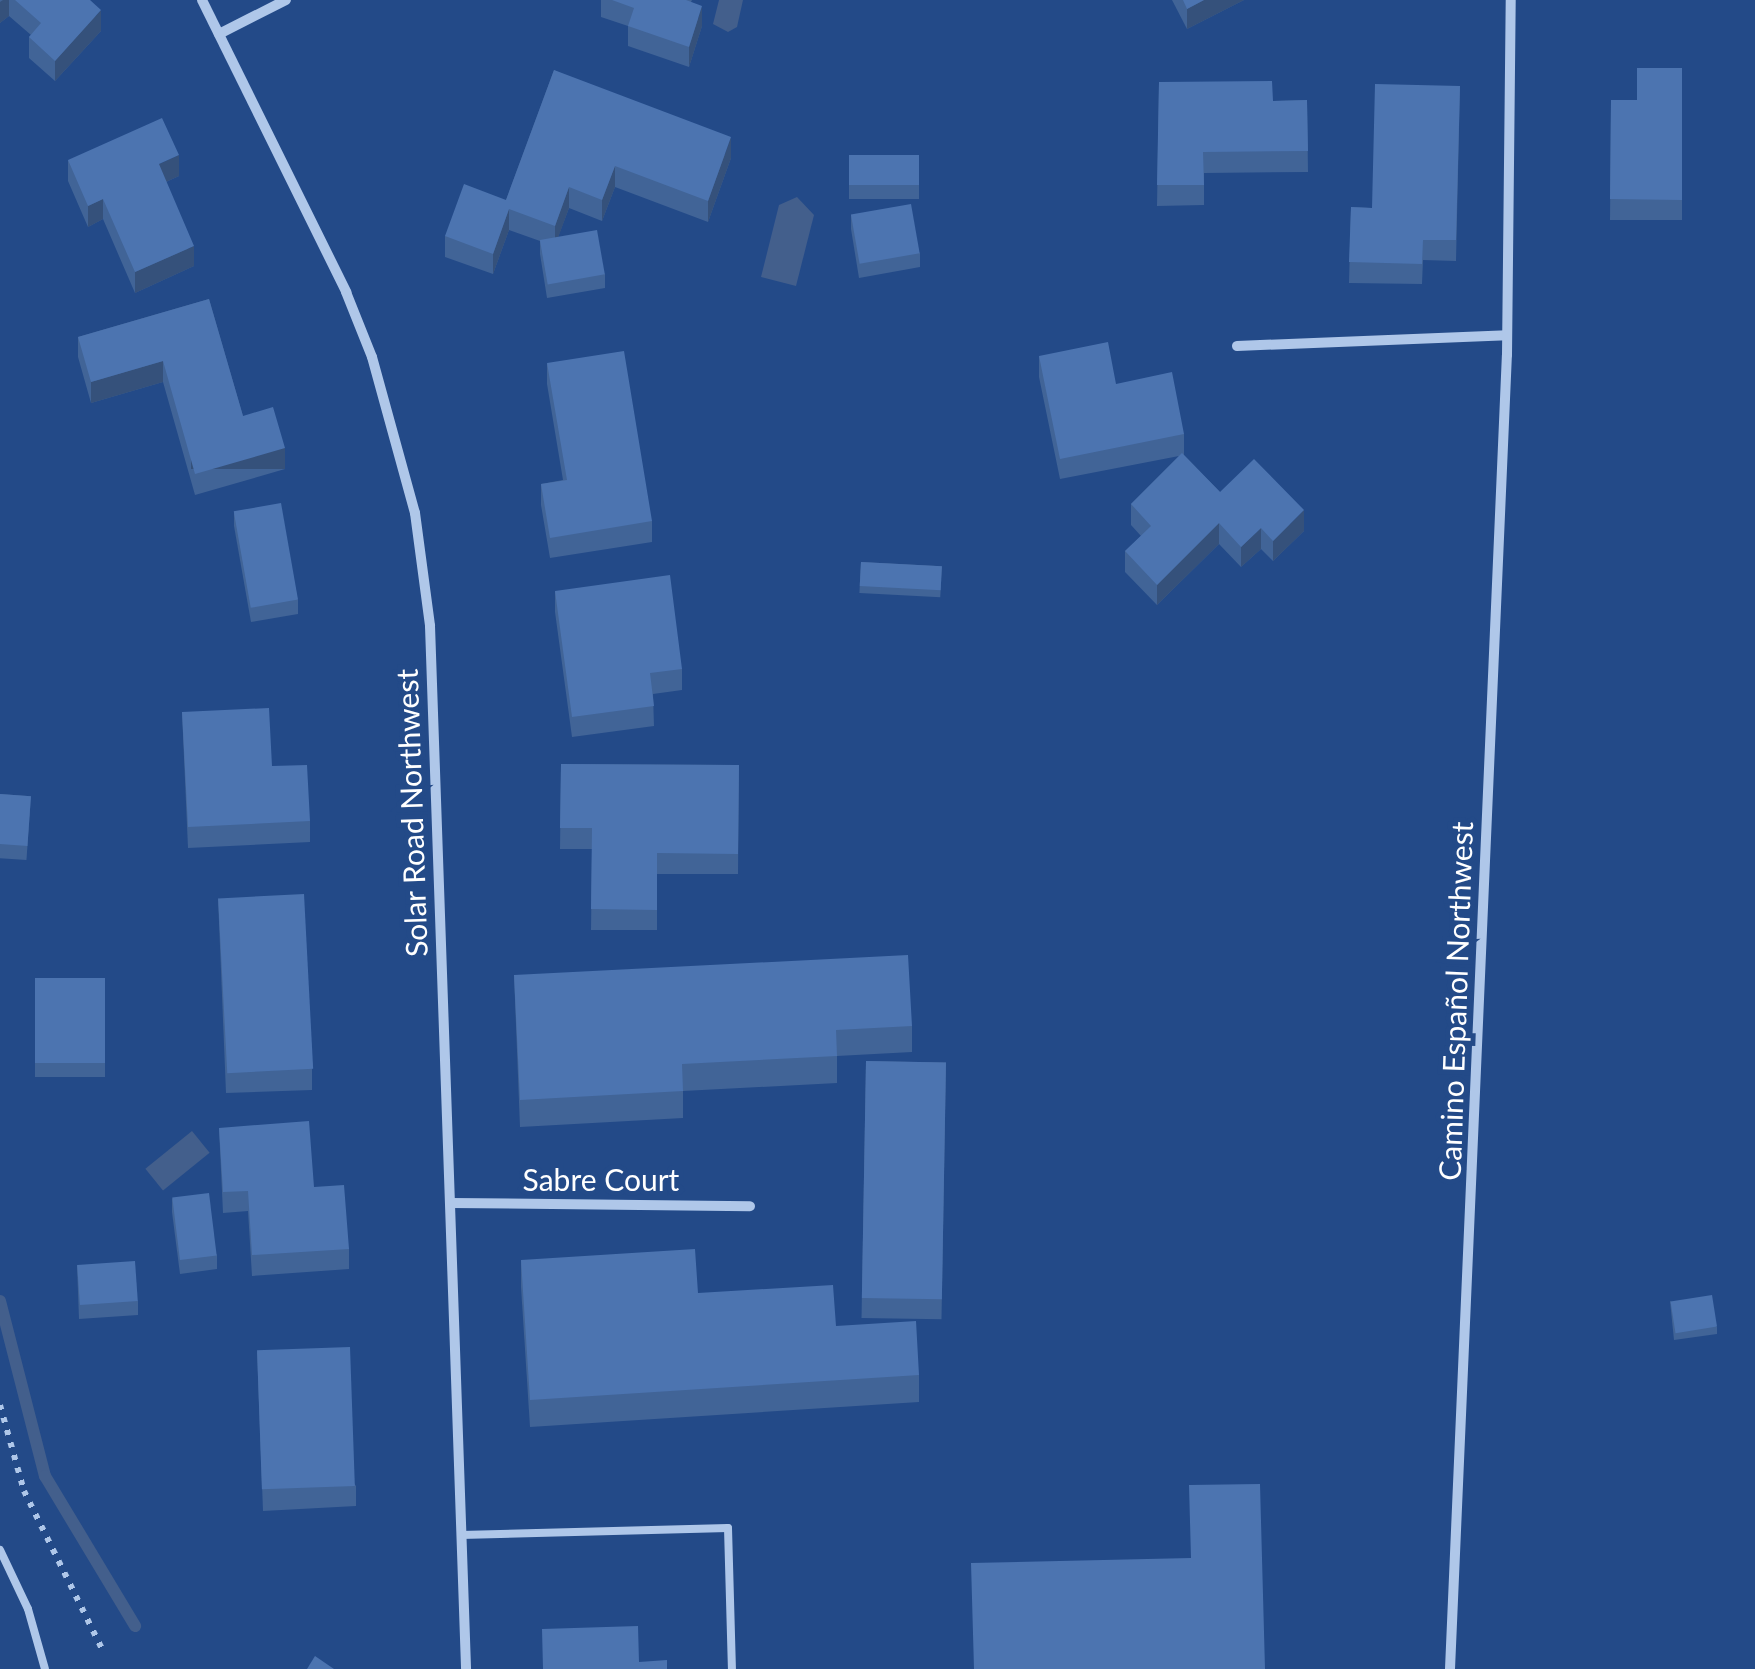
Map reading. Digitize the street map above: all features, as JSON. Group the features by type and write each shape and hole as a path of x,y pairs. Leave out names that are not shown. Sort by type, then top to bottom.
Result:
{"street":[{"name":"Solar Road Northwest","path":"202,0 346,292 372,357 416,512 430,626 466,1669"},
{"path":"220,34 286,0"},
{"name":"Camino Español Northwest","path":"1450,1669 1507,336 1511,0"},
{"path":"1238,346 1507,336"},
{"name":"Sabre Court","path":"450,1203 750,1206"}],"lane":[{"path":"461,1536 728,1528 732,1669"},
{"path":"0,1550 28,1610 45,1669"}],"path":[{"path":"0,1405 24,1491 103,1652"}],"water":[{"path":"719,0 743,0 737,27 728,32 713,24"},
{"path":"797,197 814,215 796,286 761,277 779,205"},
{"path":"192,1131 210,1153 163,1191 145,1169"}],"building":[{"path":"15,0 90,0 101,10 55,61 29,37 41,23"},
{"path":"612,0 686,0 702,6 689,47 628,26 634,8"},
{"path":"1183,0 1204,0 1187,9"},
{"path":"1637,68 1682,68 1682,200 1610,199 1611,100 1637,100"},
{"path":"554,70 731,137 708,201 615,166 602,200 569,187 555,226 509,209 493,254 445,236 464,184 506,200"},
{"path":"1272,81 1273,101 1307,100 1308,151 1203,152 1204,185 1157,185 1159,82"},
{"path":"1375,84 1460,86 1456,240 1423,240 1422,264 1349,262 1351,207 1372,208"},
{"path":"162,118 179,155 159,164 194,246 135,272 103,199 88,206 68,160"},
{"path":"849,155 919,155 919,185 849,185"},
{"path":"911,204 920,253 860,264 851,215"},
{"path":"597,230 605,274 548,284 540,240"},
{"path":"209,299 243,416 273,407 285,448 195,474 163,361 91,382 78,337"},
{"path":"1108,342 1116,384 1172,372 1184,434 1060,459 1039,356"},
{"path":"624,351 652,521 550,538 541,484 567,480 547,363"},
{"path":"1182,453 1220,492 1254,459 1304,510 1273,541 1261,528 1241,547 1219,523 1157,585 1125,551 1151,526 1131,504"},
{"path":"281,503 298,600 251,608 234,511"},
{"path":"861,562 942,566 941,590 860,586"},
{"path":"670,575 682,669 650,673 654,706 572,717 555,591"},
{"path":"269,708 272,766 307,765 310,821 188,827 182,712"},
{"path":"561,764 739,765 738,854 657,853 657,910 591,909 592,828 560,828"},
{"path":"0,794 31,796 27,846 0,844"},
{"path":"304,894 313,1069 227,1073 218,899"},
{"path":"908,955 912,1026 836,1030 837,1056 682,1064 683,1091 520,1100 514,975"},
{"path":"35,978 105,978 105,1063 35,1063"},
{"path":"866,1061 946,1062 942,1299 862,1298"},
{"path":"309,1121 314,1187 344,1185 349,1249 252,1255 248,1191 223,1192 219,1128"},
{"path":"209,1193 217,1256 180,1260 172,1198"},
{"path":"695,1249 698,1293 833,1285 836,1326 916,1321 919,1375 530,1400 521,1260"},
{"path":"135,1261 138,1301 80,1305 77,1265"},
{"path":"1712,1295 1717,1327 1676,1333 1671,1302"},
{"path":"350,1347 355,1486 262,1489 257,1350"},
{"path":"1260,1484 1265,1669 974,1669 971,1563 1191,1558 1189,1485"},
{"path":"638,1626 639,1662 667,1660 667,1669 543,1669 542,1629"},
{"path":"315,1656 334,1669 307,1669"}],"waterway":[{"path":"0,1301 45,1476 135,1626"}]}
